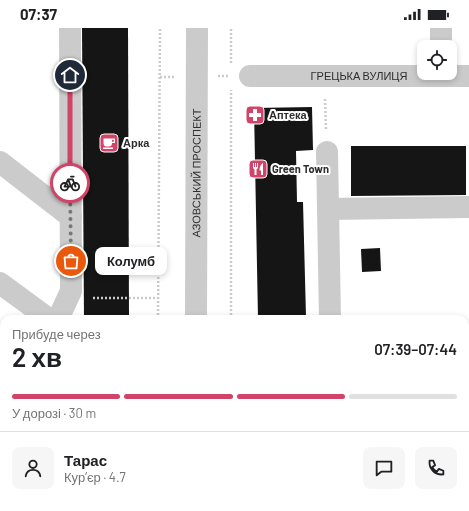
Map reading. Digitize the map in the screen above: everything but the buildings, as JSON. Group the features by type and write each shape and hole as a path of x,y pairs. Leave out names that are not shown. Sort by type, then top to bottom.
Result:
{"street":[{"path":"60,315 71,291 70,28"},
{"name":"АЗОВСЬКИЙ ПРОСПЕКТ","path":"196,315 197,28"},
{"path":"441,28 441,40"},
{"name":"ГРЕЦЬКА ВУЛИЦЯ","path":"237,79 417,75"},
{"name":"ГРЕЦЬКА ВУЛИЦЯ","path":"457,76 469,76"},
{"path":"326,152 330,315"},
{"path":"0,162 71,217"},
{"path":"328,208 469,207"},
{"path":"0,282 44,315"}],"path":[{"path":"158,315 160,28"},
{"path":"231,28 237,79 231,315"},
{"path":"325,76 326,152"},
{"path":"68,298 158,298"}],"way so far":[{"path":"70,183 71,261"}],"place":[{"name":"Аптека","path":"255,115"},
{"name":"Арка","path":"109,143"},
{"name":"Green Town","path":"258,169"},
{"name":"Колумб","path":"71,261"}],"route":[{"path":"70,75 70,183"}]}
